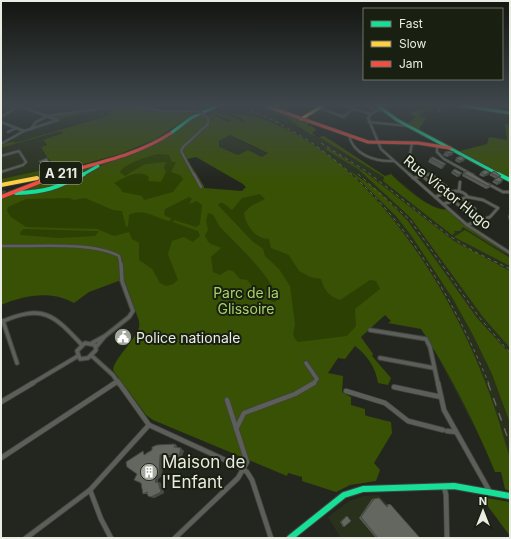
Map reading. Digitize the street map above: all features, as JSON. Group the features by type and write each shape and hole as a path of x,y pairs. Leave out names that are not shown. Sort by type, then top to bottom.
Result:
{"main road":[{"name":"A 211","path":"1,196 50,175 134,150 171,130"},
{"name":"A 211","path":"1,196 52,176 122,156 156,142 173,130"},
{"path":"332,130 368,142 412,143 444,146"},
{"path":"415,130 510,180"},
{"path":"16,193 37,192 57,188 73,181 94,168 122,156"},
{"path":"1,185 50,175"},
{"path":"290,538 344,495 363,488 444,486 510,496"}],"street":[{"path":"8,132 12,130"},
{"path":"20,130 24,132"},
{"path":"1,144 28,130"},
{"path":"201,130 183,147 181,151 201,187"},
{"name":"Rue Victor Hugo","path":"372,130 381,149 413,178 467,224 509,251"},
{"path":"349,136 353,146 362,154 382,162 394,161"},
{"path":"409,160 412,143"},
{"path":"437,146 437,152 444,160 464,168 475,176"},
{"path":"1,156 19,151 26,162 23,166 1,172"},
{"path":"413,178 431,174 452,192"},
{"path":"422,176 445,194"},
{"path":"460,182 460,191"},
{"path":"483,182 503,192 510,192"},
{"path":"435,197 460,191 468,197 482,200 498,208 490,217 478,222 467,224"},
{"path":"443,204 464,200 468,197"},
{"path":"464,200 475,209"},
{"path":"454,202 478,222"},
{"path":"1,246 84,247 113,252 121,259 121,277 133,311 129,317 105,336 92,343 82,345 77,351 78,356"},
{"path":"17,363 2,321 27,313 48,314 56,318 82,345"},
{"path":"370,330 426,339 430,347 444,410 490,492"},
{"path":"78,356 84,360 92,356 96,347 105,336"},
{"path":"92,343 96,347"},
{"path":"1,402 78,356"},
{"path":"92,356 118,381 149,425 243,469 252,480 271,538"},
{"path":"380,358 434,368"},
{"path":"236,429 244,412 304,390 315,384 317,379 316,375 306,363"},
{"path":"1,458 118,381"},
{"path":"394,387 441,397"},
{"path":"346,391 386,403 408,421 456,432"},
{"path":"175,538 238,478 247,459 227,400"},
{"path":"26,538 90,490 149,425"},
{"path":"444,486 446,495 447,538"},
{"path":"90,490 101,519 111,538"}],"shaded area":[{"path":"32,130 61,130 15,143 11,138"},
{"path":"234,130 309,130 327,142 331,140 385,176 391,174 425,202 443,210 447,209 467,227 510,254 510,491 505,489 501,472 495,472 482,442 432,346 421,329 303,171"},
{"path":"61,131 63,133 43,140 57,167 1,179 1,148"},
{"path":"230,135 253,147 269,152 263,157 248,150 238,155 219,147 219,141"},
{"path":"158,154 169,155 172,162 176,162 171,172 180,175 183,179 173,192 144,200 142,196 122,192 121,189 114,183 131,175 140,173 149,177 148,181 161,182 166,172 164,168 166,162 145,164 125,176 120,172 131,163"},
{"path":"260,194 265,199 251,206 244,213 250,228 259,237 269,239 271,248 289,255 299,271 310,277 321,279 325,289 332,296 340,300 370,280 376,281 380,289 355,309 356,326 347,336 298,342 295,339 293,334 295,324 290,286 279,269 265,256 263,249 252,241 218,205 223,203 232,210 242,198"},
{"path":"189,197 192,199 189,204 197,201 202,205 200,224 196,227 174,220 173,222 198,231 200,236 193,242 184,237 172,241 168,254 178,280 173,284 166,286 160,283 152,269 139,260 139,243 132,239 129,232 114,236 97,229 26,227 11,217 7,211 8,207 26,199 69,198 74,200 85,198 113,210 122,211 126,227 128,226 129,215 139,212 169,221 172,219 164,215 165,209"},
{"path":"208,213 215,217 220,227 264,274 276,294 276,302 272,302 266,292 255,289 247,280 240,279 233,271 228,270 220,275 213,272 211,257 221,248 210,243 206,239 205,235 208,230 206,221"},
{"path":"24,229 99,231 95,236 59,238 20,235 21,231"},
{"path":"379,495 417,538 341,538 328,517 349,501 364,496"}],"green space":[{"path":"59,130 169,130 154,140 120,154 34,178 1,184 1,179 57,167 47,157 41,147 47,145 43,140 63,133 61,131 1,148 1,145 14,141 15,143"},
{"name":"Parc de la Glissoire","path":"175,130 287,130 334,159 366,189 396,224 424,262 448,303 469,344 487,385 508,452 510,460 510,491 505,489 501,472 495,472 461,399 442,363 421,329 388,323 391,321 385,315 361,337 373,354 372,356 391,378 388,385 378,383 377,377 370,362 355,346 345,359 338,358 328,373 343,376 342,392 351,397 351,405 365,409 365,415 367,416 391,422 392,433 374,463 380,470 376,481 350,485 336,492 302,481 302,477 288,473 287,476 153,420 146,415 113,370 117,361 139,329 139,321 124,279 89,292 74,303 57,296 38,295 1,305 1,198 53,177 98,165 65,184 48,190 16,194 50,191 67,185 102,165 150,146","holes":["230,135 268,153 262,157 248,150 238,155 219,147 219,141","196,157 246,187 242,191 204,188 187,159"]},
{"path":"305,130 316,130 312,133 316,136"},
{"path":"416,130 421,130 460,151 487,144 489,137 507,140 506,130 510,130 510,179"},
{"path":"324,136 385,176 391,174 417,197 434,207 447,209 460,222 510,256 463,227 460,231 454,231 455,233 452,235 383,181 384,177 319,137"},
{"path":"328,148 365,172 454,241 510,271 510,348 483,317 411,218 358,169 325,149"},
{"path":"349,170 377,190 407,220 477,318 510,354 510,423 492,374 453,299 411,235 396,216"},
{"path":"465,230 510,258 510,266 454,237"},
{"path":"481,497 510,502 510,536"}],"building":[{"path":"445,152 454,152 449,154"},
{"path":"461,156 465,159 460,161 456,158"},
{"path":"433,157 446,164 443,165 430,158"},
{"path":"47,158 49,162 41,165 39,161"},
{"path":"455,169 462,173 459,175 452,171"},
{"path":"485,170 490,172 485,175 481,172"},
{"path":"468,171 491,185 488,186 463,173"},
{"path":"494,171 501,176 499,177 491,173"},
{"path":"499,177 503,180 499,182 494,180"},
{"name":"Maison de l'Enfant","path":"175,444 174,447 181,448 179,456 160,455 159,475 154,477 156,483 158,482 161,492 151,497 148,496 147,492 143,494 141,483 134,480 137,474 127,467 126,462 143,451 144,455 152,450 152,447 157,445"},
{"path":"379,498 387,507 390,504 420,538 378,538 361,517 374,499"},
{"path":"347,516 351,521 344,527 341,522"}],"tunnel":[{"path":"1,193 13,193"}],"railway":[{"path":"291,130 314,144 348,171 398,224 440,285 458,317 489,384"},
{"path":"321,143 366,171 448,235 473,251 510,269"},
{"path":"358,174 410,220 479,317 510,353"},
{"path":"488,383 510,444"}],"traffic: fast":[{"path":"171,133 175,130"},
{"path":"416,130 510,180"},
{"path":"16,193 37,192 57,188 98,166"},
{"path":"290,538 344,495 363,489 454,486 510,496"}],"traffic: slow":[{"path":"1,185 37,178"}],"traffic: jam":[{"path":"334,130 368,142 418,143 450,148"},
{"path":"1,197 52,176 129,154 144,148 171,133"}],"place":[{"name":"Police nationale","path":"123,337"},
{"name":"Maison de l'Enfant","path":"149,472"}]}
